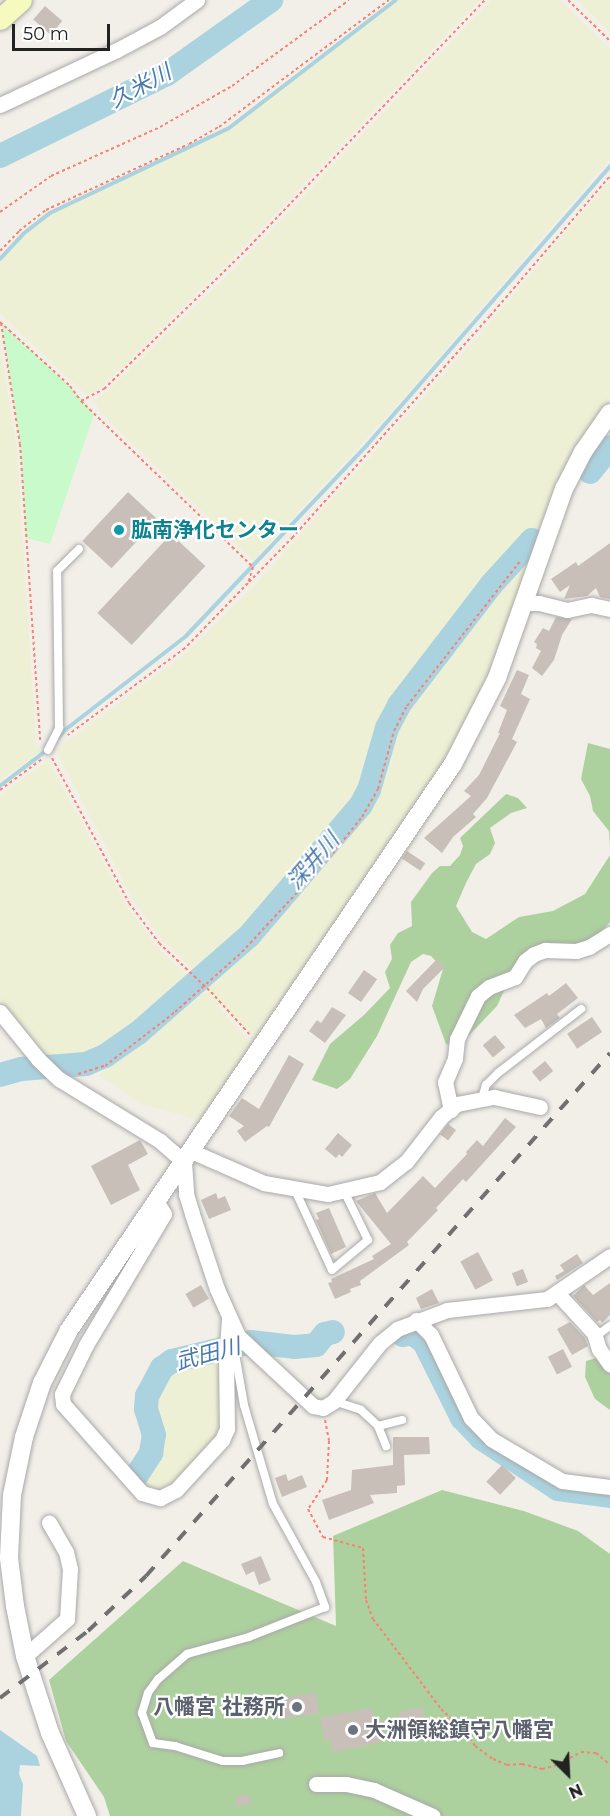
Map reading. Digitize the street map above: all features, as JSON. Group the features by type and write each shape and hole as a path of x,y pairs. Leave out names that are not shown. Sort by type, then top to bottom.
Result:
{"main road":[{"path":"0,19 21,0"}],"street":[{"path":"0,105 117,50 159,27 197,0"},
{"path":"87,1816 50,1733 26,1656 15,1606 9,1558 12,1495 24,1437 42,1383 69,1330 453,764 497,678 564,489 583,452 608,421"},
{"path":"525,603 539,603 567,610 591,605 610,609"},
{"path":"451,1110 446,1082 455,1058 457,1039 478,996 489,987 515,977 525,961 534,954 545,950 576,951 589,947 610,934"},
{"path":"0,1012 54,1075 160,1141 187,1156 264,1183 296,1190 328,1194 380,1182 406,1162 441,1118 457,1104 494,1097 540,1107"},
{"path":"187,1156 186,1194 229,1320 250,1350 312,1406 328,1405 380,1343 397,1329 447,1310 547,1299 558,1294 610,1256"},
{"path":"156,1200 164,1214 86,1345 62,1394 63,1404 142,1493 160,1498 176,1490 222,1440 227,1429 226,1361 229,1320"},
{"path":"558,1294 596,1336 599,1349 610,1365"},
{"path":"416,1320 431,1335 471,1418 490,1439 562,1481 610,1487"},
{"path":"26,1656 67,1619 70,1569 66,1552 49,1522"},
{"path":"316,1784 346,1784 374,1790 433,1816"}],"lane":[{"path":"48,750 59,728 57,571 79,549"},
{"path":"482,1098 486,1085 498,1073 581,1009"},
{"path":"296,1190 332,1270 368,1240 344,1191"},
{"path":"229,1320 244,1405 261,1469 273,1504 316,1582 325,1607 249,1637 187,1654 158,1679 148,1693 142,1713 153,1743 175,1746 223,1761 242,1761 279,1753"},
{"path":"596,1336 610,1326"},
{"path":"328,1405 361,1410 378,1426 386,1446"},
{"path":"378,1426 402,1420"}],"path":[{"path":"0,212 51,176 160,127 232,86 349,0"},
{"path":"0,251 19,231 46,210 189,144 219,127 389,0"},
{"path":"81,401 104,389 246,250 485,0"},
{"path":"568,0 610,41"},
{"path":"0,790 44,757 48,750 185,648 292,538 490,316 610,176"},
{"path":"1,323 70,386 81,401 253,567 248,583"},
{"path":"1,323 20,444 39,740 48,750 129,903 159,943 261,1046"},
{"path":"54,1075 82,1074 105,1066 142,1039 204,986 242,952 289,904 362,817 378,789 394,731 407,706 525,556"},
{"path":"328,1405 327,1480 308,1509 323,1537 363,1548 366,1600 373,1619 435,1702 475,1746 493,1759 507,1765 522,1764 542,1769 554,1766 581,1752 596,1753 610,1765"}],"green space":[{"path":"396,0 480,0 239,252 103,386 91,394 85,394 0,313 0,259 23,234 50,213 229,127"},
{"path":"491,0 560,0 610,49 610,159 396,407 253,561 102,414 93,400 103,395 237,266"},
{"path":"577,0 610,0 610,32"},
{"path":"610,180 610,415 552,510 488,582 395,703 385,724 366,788 357,804 312,861 245,935 199,975 163,941 133,900 56,750 186,653 253,587 473,342"},
{"path":"1,323 70,386 94,414 50,544 26,538 20,444"},
{"path":"0,347 17,447 36,743 40,752 0,781"},
{"path":"552,525 477,722 261,1046 214,997 222,1011 253,1045 202,1121 141,1104 99,1075 143,1044 204,993 210,992 204,986 242,952 329,858 362,817 378,789 394,731 407,706 510,572"},
{"path":"588,743 610,749 610,848 609,831 593,811 590,796 581,779"},
{"path":"48,760 127,906 158,948 193,981 133,1031 104,1051 86,1059 48,1061 0,1000 0,796"},
{"path":"506,794 518,798 527,808 511,813 490,828 495,843 490,854 476,864 456,906 472,932 486,939 519,917 553,911 585,894 610,855 610,922 597,936 580,946 546,945 510,978 497,1006 457,1048 446,1044 432,1006 443,969 431,956 423,954 411,962 377,1036 350,1079 337,1089 312,1080 330,1044 364,1015 390,988 385,972 392,959 390,945 398,933 412,926 411,902 432,873 440,866 450,866 460,855 463,846 460,838"},
{"path":"224,1353 225,1428 160,1496 145,1488 138,1478 153,1455 157,1433 149,1409 149,1397 164,1370 175,1363"},
{"path":"610,1354 610,1410 595,1399 585,1377 586,1361"},
{"path":"442,1490 524,1511 578,1531 610,1554 610,1816 110,1816 104,1797 66,1741 49,1680 183,1561 336,1626 333,1536"}],"water":[{"path":"0,1730 37,1756 40,1766 20,1765 19,1774 23,1784 21,1816 0,1816"}],"building":[{"path":"45,6 62,21 51,35 33,20"},
{"name":"肱南浄化センター","path":"128,492 157,519 112,568 82,541"},
{"path":"171,534 205,566 132,645 97,613"},
{"path":"610,543 610,599 600,597 596,588 587,596 564,599 570,585 560,592 551,579 576,562 578,566"},
{"path":"556,617 572,619 562,635 554,660 542,676 532,668 541,651 536,648 537,644 534,642 543,628 549,631"},
{"path":"517,670 529,675 521,694 530,699 512,739 517,742 487,798 473,814 476,817 453,837 442,853 424,838 471,796 464,791 479,775 500,733 498,733 507,710 500,706"},
{"path":"407,851 425,863 420,871 402,858"},
{"path":"437,959 445,967 423,989 417,1002 406,991"},
{"path":"364,970 377,979 361,1002 348,993"},
{"path":"566,983 578,998 557,1014 560,1018 546,1028 541,1019 525,1028 514,1015 547,993 549,996"},
{"path":"332,1007 346,1015 325,1043 309,1031 317,1020 321,1023"},
{"path":"592,1017 602,1032 577,1049 567,1034"},
{"path":"495,1035 505,1047 493,1058 483,1045"},
{"path":"289,1055 304,1064 269,1127 267,1126 245,1142 237,1131 244,1126 229,1116 242,1098 259,1109"},
{"path":"545,1061 553,1071 540,1082 532,1072"},
{"path":"505,1118 516,1127 466,1182 463,1179 436,1208 438,1210 407,1242 409,1245 360,1281 361,1285 335,1299 328,1283 332,1282 331,1279 374,1259 372,1256 391,1244 356,1201 375,1193 387,1213 423,1176 435,1188 477,1140 483,1146"},
{"path":"448,1124 456,1130 448,1140 440,1134"},
{"path":"338,1133 352,1145 342,1157 339,1154 336,1158 325,1149"},
{"path":"140,1140 148,1154 128,1165 140,1190 111,1205 91,1166"},
{"path":"216,1193 218,1199 225,1196 231,1210 209,1219 201,1200"},
{"path":"329,1208 346,1247 331,1254 316,1220 319,1219 316,1213"},
{"path":"478,1252 493,1280 475,1290 460,1261"},
{"path":"577,1254 583,1263 557,1280 555,1276 564,1271 560,1265"},
{"path":"523,1269 528,1282 517,1286 512,1273"},
{"path":"610,1283 610,1315 602,1323 600,1320 597,1322 573,1296 584,1285 593,1295"},
{"path":"201,1285 209,1299 193,1308 185,1294"},
{"path":"432,1289 439,1303 421,1309 416,1298"},
{"path":"570,1322 585,1338 588,1346 572,1355 557,1329"},
{"path":"563,1349 572,1367 557,1375 548,1357"},
{"path":"393,1437 429,1437 430,1454 404,1455 405,1485 397,1486 397,1493 370,1495 374,1503 329,1520 322,1500 351,1490 352,1470 393,1465"},
{"path":"502,1465 516,1478 500,1495 486,1482"},
{"path":"286,1474 288,1481 302,1475 307,1487 282,1497 275,1478"},
{"path":"261,1556 271,1580 259,1585 254,1571 246,1575 241,1564"},
{"name":"八幡宮 社務所","path":"316,1693 319,1714 279,1719 276,1699"},
{"name":"大洲領総鎮守八幡宮","path":"423,1707 427,1729 405,1734 403,1727 378,1731 380,1743 333,1752 330,1740 325,1741 320,1717 372,1708 375,1722 400,1717 399,1712"},
{"path":"249,1794 251,1804 237,1806 235,1797"}],"waterway":[{"name":"久米川","path":"0,156 167,74 271,0"},
{"path":"0,259 23,234 50,213 229,128 396,0"},
{"path":"56,740 65,730 186,636 367,445 610,166"},
{"name":"深井川","path":"590,472 610,447"},
{"name":"深井川","path":"0,1075 21,1069 86,1064 105,1056 137,1034 249,936 361,805 369,790 387,728 399,705 491,585 532,540"},
{"path":"0,786 47,750"},
{"name":"武田川","path":"135,1478 151,1453 154,1435 146,1409 147,1396 162,1368 172,1361 251,1342 294,1347 316,1345 325,1334 333,1332"},
{"name":"武田川","path":"403,1335 412,1333 424,1342 462,1418 481,1438 558,1489 610,1496"}],"railway":[{"path":"0,1698 88,1631 146,1576 610,1053"}],"place":[{"name":"肱南浄化センター","path":"119,530"},
{"name":"八幡宮 社務所","path":"297,1707"},
{"name":"大洲領総鎮守八幡宮","path":"353,1730"}]}
